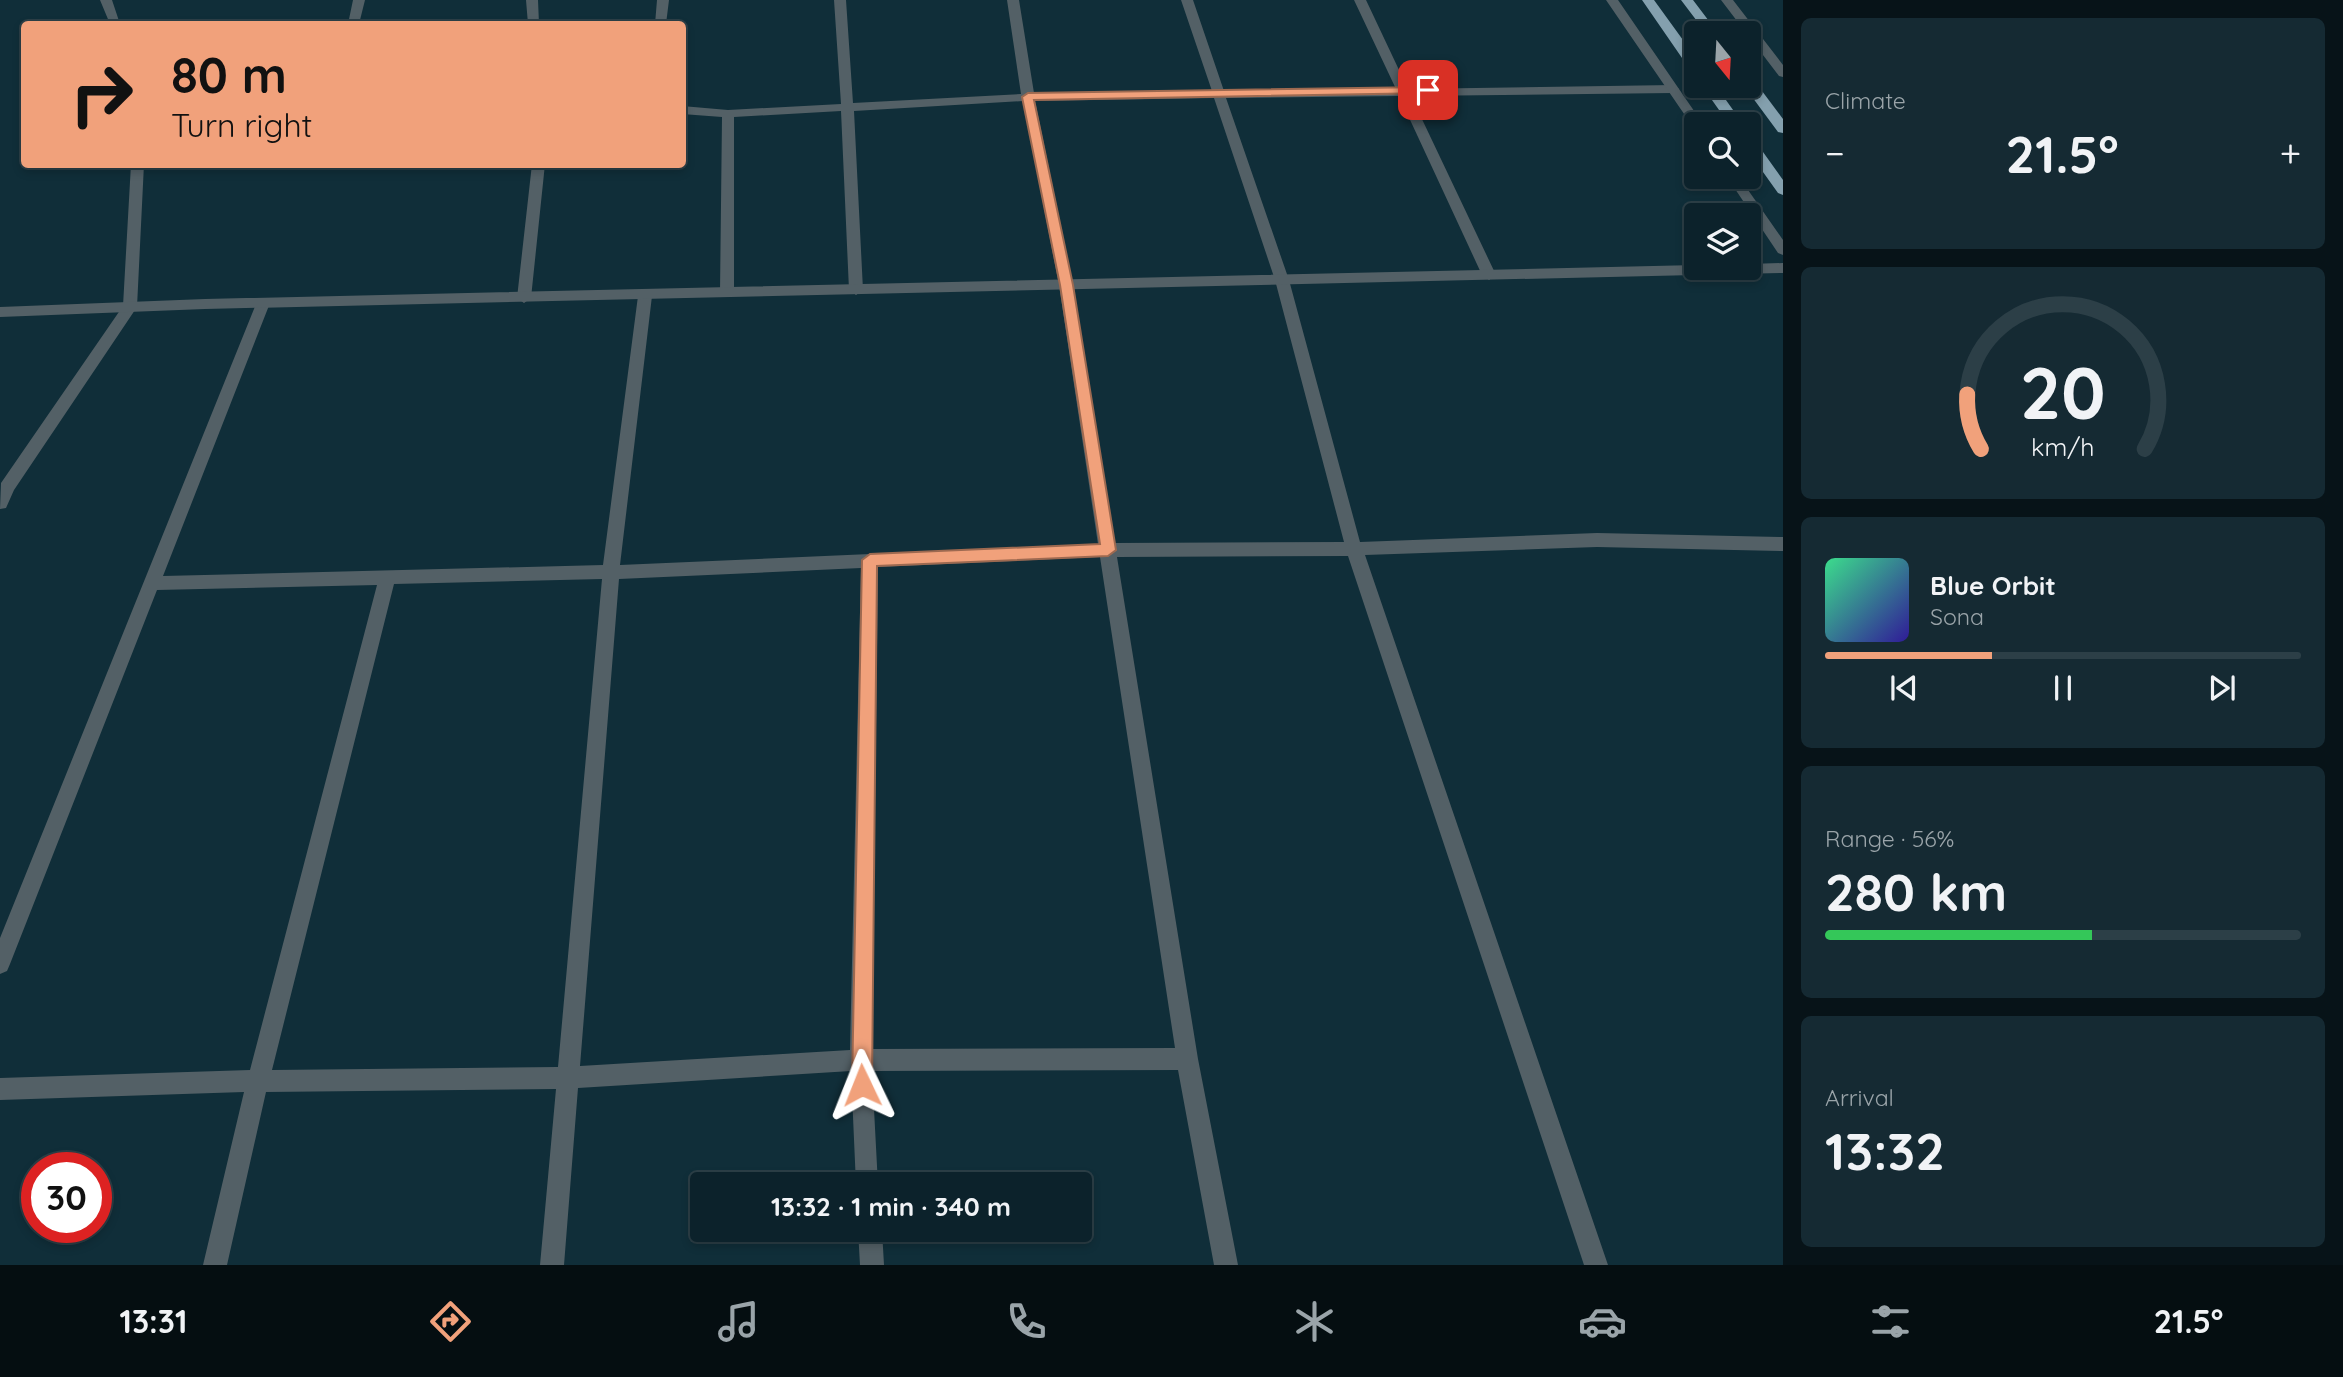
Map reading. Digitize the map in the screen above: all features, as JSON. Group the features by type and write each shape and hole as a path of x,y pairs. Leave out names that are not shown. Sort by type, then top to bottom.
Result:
{"highway":[{"path":"1648,0 1684,51"},
{"path":"1687,0 1703,21"},
{"path":"1760,98 1783,129"},
{"path":"1761,159 1783,190"}],"street":[{"path":"106,0 114,21"},
{"path":"355,21 359,0"},
{"path":"532,0 534,21"},
{"path":"661,21 663,0"},
{"path":"840,0 850,125 856,290"},
{"path":"1013,0 1028,97 1066,285 1187,1059 1226,1265"},
{"path":"1186,0 1282,280 1354,549 1596,1265"},
{"path":"1360,0 1489,275"},
{"path":"1612,0 1689,112"},
{"path":"1727,0 1783,73"},
{"path":"686,110 728,114 1028,97 1401,90 1673,89"},
{"path":"727,292 728,114"},
{"path":"2,492 130,307 138,168"},
{"path":"524,298 540,168"},
{"path":"1741,189 1783,250"},
{"path":"0,312 262,303 1783,268"},
{"path":"552,1265 611,572 645,296"},
{"path":"0,964 262,303"},
{"path":"151,583 611,572 1108,550 1354,549 1597,540 1783,544"},
{"path":"866,1172 861,1060 870,560"},
{"path":"215,1265 258,1081 387,578"},
{"path":"0,1089 258,1081 567,1078 861,1060 1187,1059"},
{"path":"871,1242 872,1265"}],"route":[{"path":"862,1085 870,560 1108,550 1066,285 1028,97 1428,90"}]}
